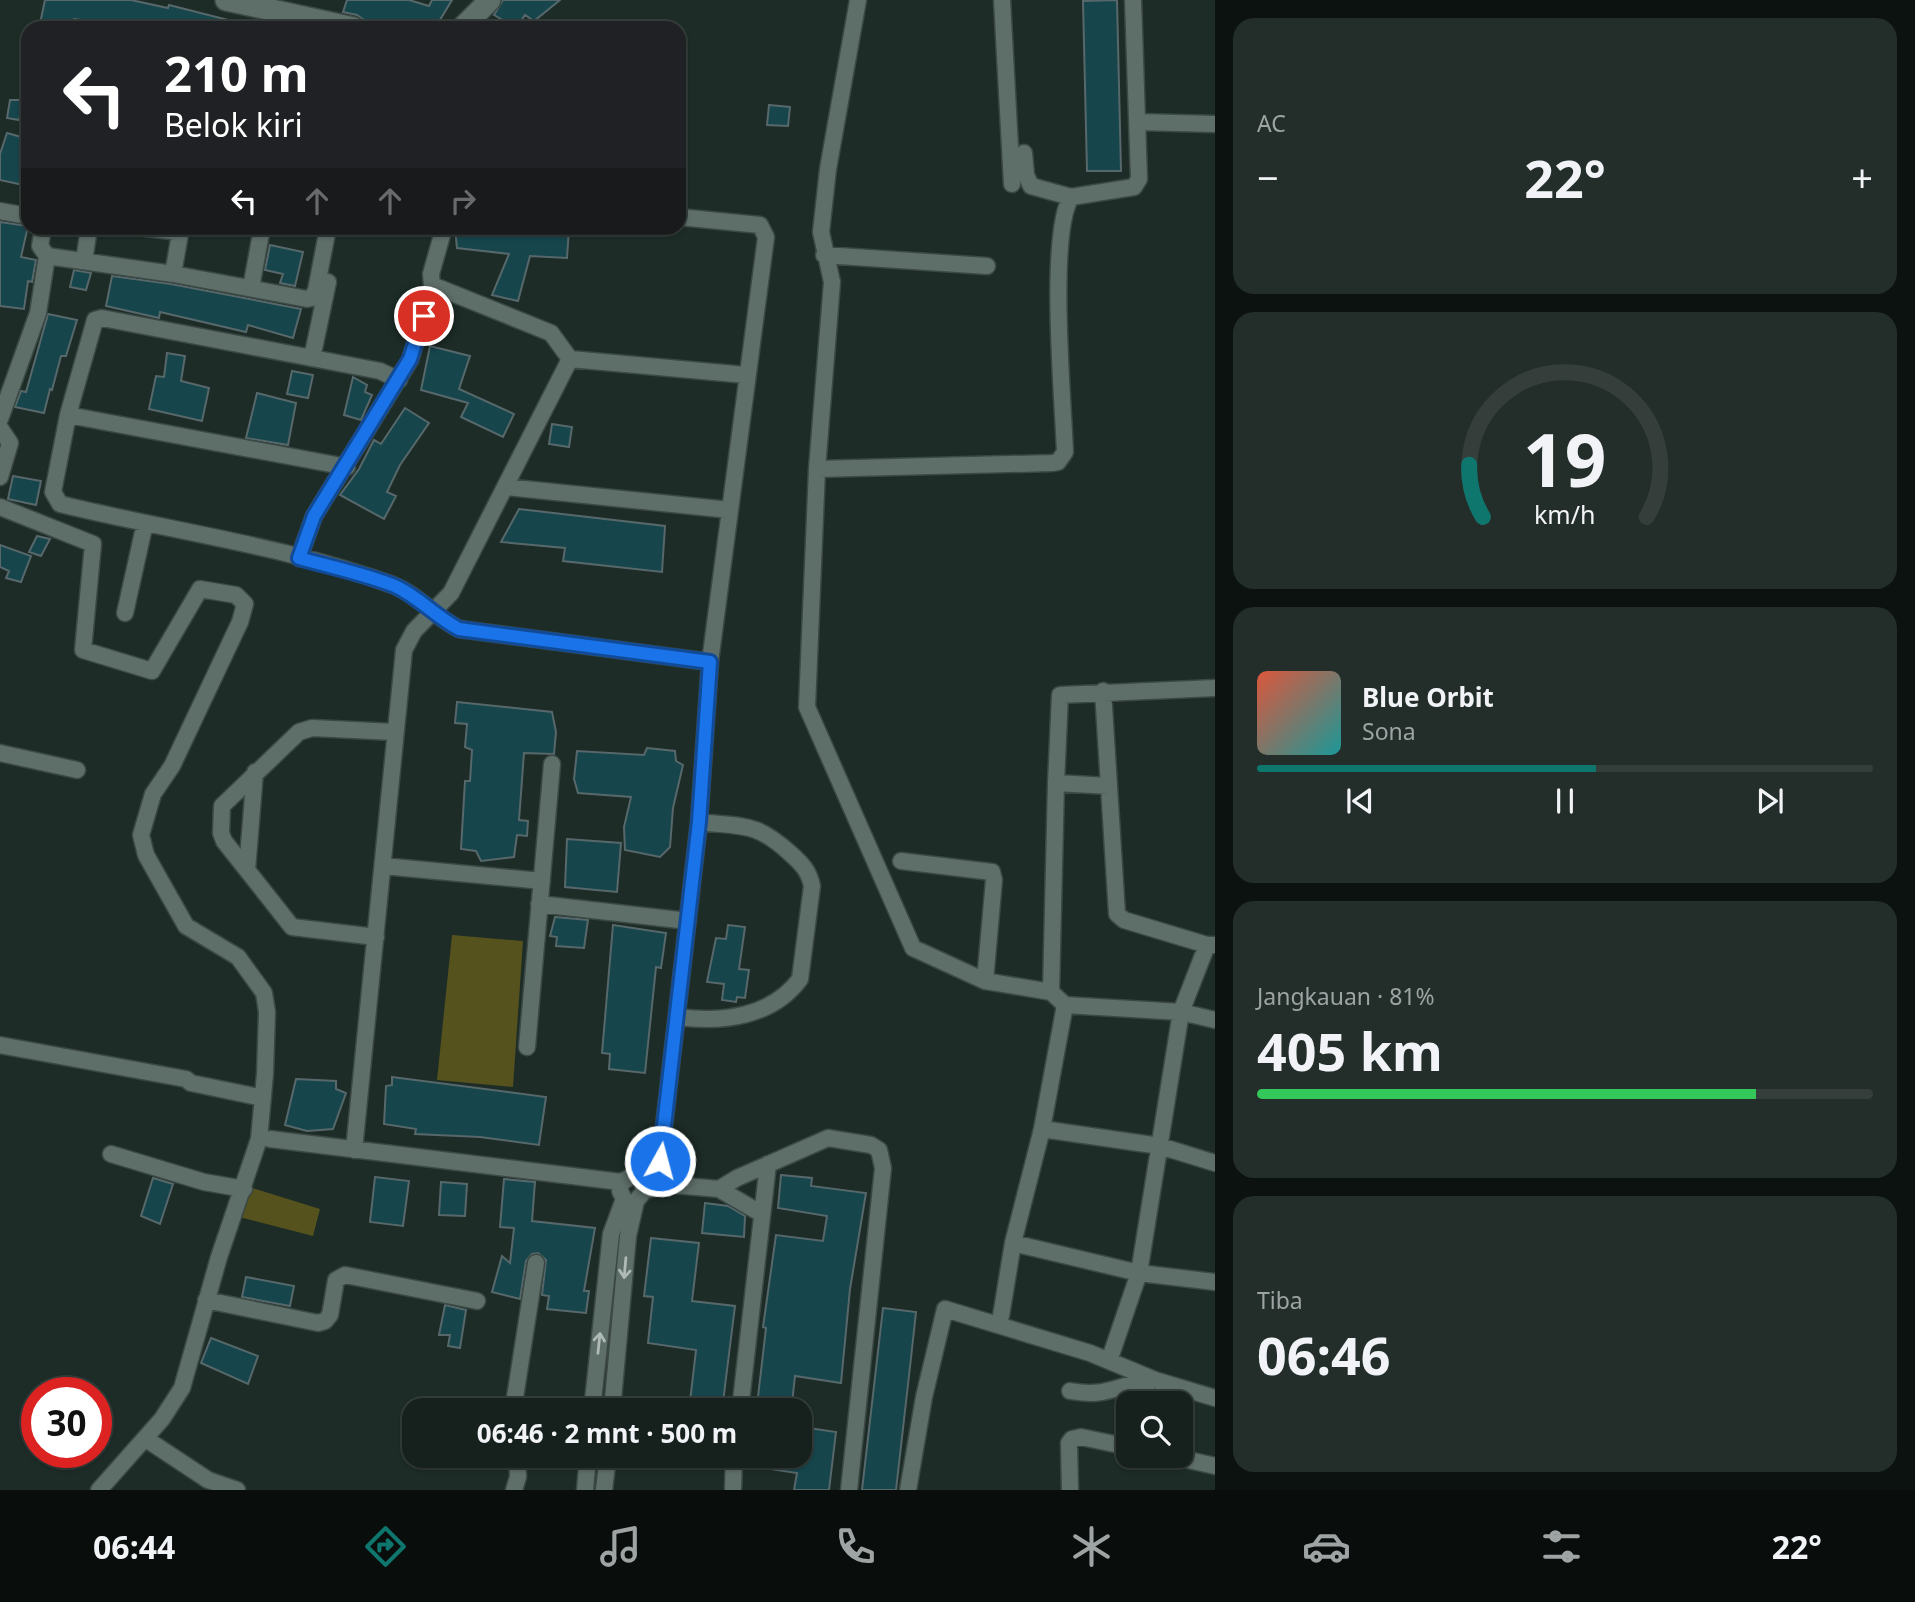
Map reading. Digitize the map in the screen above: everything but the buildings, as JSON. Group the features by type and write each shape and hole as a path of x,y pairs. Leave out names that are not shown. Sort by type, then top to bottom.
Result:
{"street":[{"path":"226,0 278,6 330,21"},
{"path":"469,21 490,0"},
{"path":"858,0 828,169 821,232 832,282 817,469 807,707 810,718 913,948 985,981 1051,992 1065,1005 1181,1012 1215,1020"},
{"path":"1002,0 1012,184"},
{"path":"1024,153 1026,175 1031,186 1071,197 1134,187 1139,179 1133,0"},
{"path":"1138,122 1215,124"},
{"path":"817,469 1052,463 1062,458 1065,452 1059,257 1065,212 1071,197"},
{"path":"0,211 21,215"},
{"path":"674,1185 665,1178 660,1161 699,822 710,662 764,230 760,225 686,218"},
{"path":"0,419 38,313 47,256 40,246 42,235"},
{"path":"84,261 88,235"},
{"path":"173,274 180,235"},
{"path":"251,288 261,235"},
{"path":"47,256 173,274 300,299 312,299 326,235"},
{"path":"312,358 338,235"},
{"path":"442,235 431,275 432,285 551,333 570,359 746,375"},
{"path":"824,255 987,266"},
{"path":"299,558 314,516 399,380 424,316"},
{"path":"399,380 380,372 312,358 102,318 94,320 68,415 53,492 61,504 299,558 394,586 417,598 433,613 459,629 710,662"},
{"path":"354,1150 404,650 414,631 451,593 570,359"},
{"path":"68,415 347,467"},
{"path":"0,428 10,443 0,477"},
{"path":"506,487 730,510"},
{"path":"0,508 93,544 83,650 152,671 200,589 236,595 245,604 240,622 172,766 147,808 141,845 186,926 238,957 264,993 267,1012 259,1139 206,1300 182,1388 146,1439 99,1490"},
{"path":"125,613 145,523"},
{"path":"1051,992 1051,912 1060,695 1215,688"},
{"path":"1103,691 1118,914 1124,920 1211,945 1181,1012 1139,1273 1108,1361"},
{"path":"376,937 292,927 221,833 222,806 299,732 312,728 394,732"},
{"path":"0,753 76,770"},
{"path":"527,1047 552,764"},
{"path":"247,870 255,772"},
{"path":"1056,783 1109,786"},
{"path":"678,1017 714,1021 745,1015 793,988 800,979 812,886 810,874 803,865 770,835 748,827 699,822"},
{"path":"901,861 992,872 994,880 985,981"},
{"path":"383,866 542,881"},
{"path":"540,904 688,921"},
{"path":"1001,1316 1013,1243 1042,1129 1065,1005"},
{"path":"0,1045 186,1079 191,1083 263,1098"},
{"path":"1042,1129 1160,1146 1215,1163"},
{"path":"719,1189 828,1138 871,1145 882,1158 849,1490"},
{"path":"271,1139 633,1190 674,1185 719,1189 762,1214"},
{"path":"110,1154 204,1181 244,1189"},
{"path":"593,1398 611,1234 633,1190 660,1161"},
{"path":"741,1398 768,1164"},
{"path":"613,1398 633,1190"},
{"path":"1013,1243 1139,1273 1215,1282"},
{"path":"515,1398 536,1263"},
{"path":"206,1300 318,1323 326,1321 330,1315 336,1280 345,1275 477,1301"},
{"path":"908,1490 924,1397 945,1309 1215,1398"},
{"path":"1070,1391 1101,1395 1129,1383 1155,1380"},
{"path":"594,1389 614,1391"},
{"path":"1070,1490 1069,1443 1072,1439 1081,1437 1116,1444"},
{"path":"146,1439 208,1480 237,1490"},
{"path":"1193,1461 1215,1466"},
{"path":"514,1490 518,1468"},
{"path":"584,1490 587,1468"},
{"path":"604,1490 607,1468"},
{"path":"733,1490 734,1468"}],"shaded area":[{"path":"452,935 523,941 513,1087 437,1080"},
{"path":"249,1187 320,1209 313,1236 239,1217"}],"route":[{"path":"424,316 410,359 347,467 314,516 299,558 394,586 417,598 433,613 459,629 710,662 699,822 660,1161"}]}
